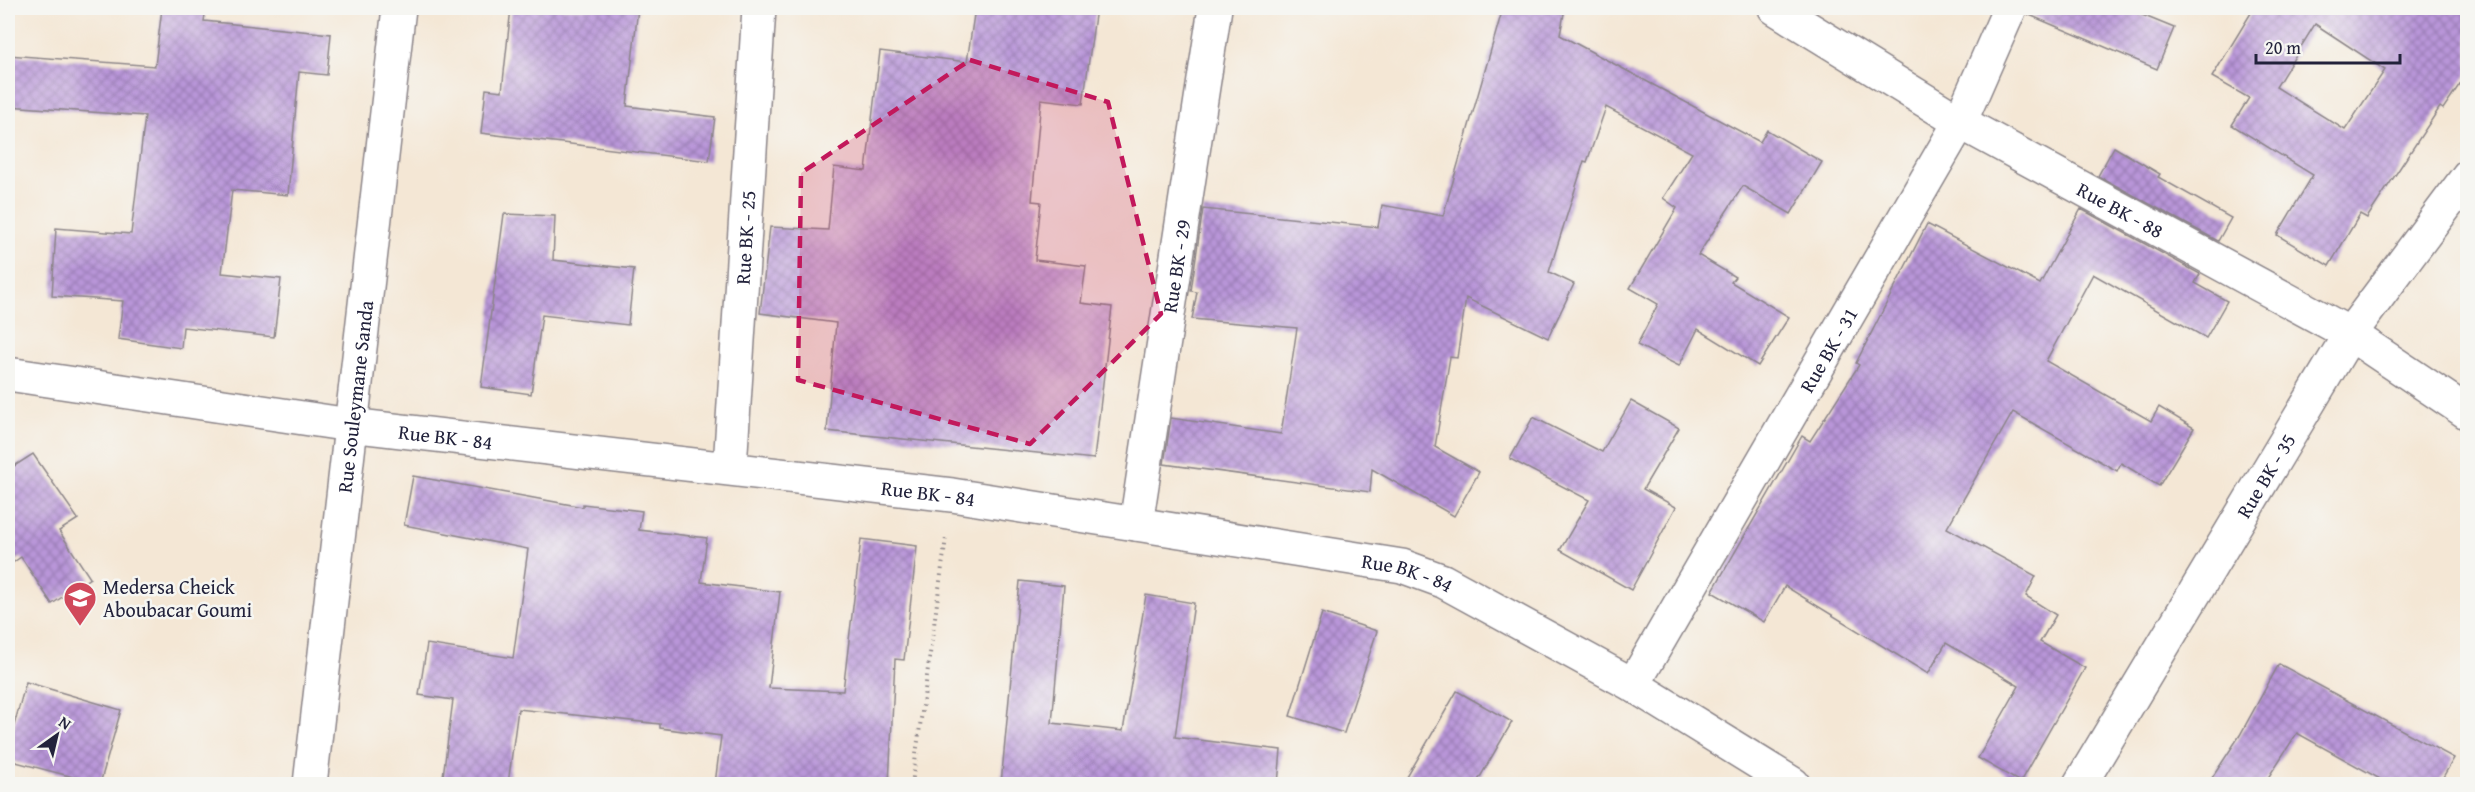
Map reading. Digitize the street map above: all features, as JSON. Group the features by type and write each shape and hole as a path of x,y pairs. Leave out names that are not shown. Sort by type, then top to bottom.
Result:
{"street":[{"name":"Rue Souleymane Sanda","path":"310,784 399,8"},
{"name":"Rue BK - 25","path":"730,467 759,8"},
{"name":"Rue BK - 29","path":"1136,524 1215,8"},
{"name":"Rue BK - 88","path":"1775,8 1960,122 2350,334 2468,413"},
{"name":"Rue BK - 31","path":"1633,685 1960,122 2010,8"},
{"name":"Rue BK - 35","path":"2080,784 2350,334 2468,176"},
{"name":"Rue BK - 84","path":"9,375 350,425 730,467 951,495 1402,566 1443,580 1633,685 1793,784"}],"path":[{"path":"912,784 951,495"}],"highlighted area":[{"path":"970,60 1108,102 1161,314 1030,444 798,380 801,173"}],"building":[{"path":"162,8 206,8 204,21 331,34 327,75 299,72 288,195 232,190 222,273 281,279 274,337 183,327 181,348 118,339 123,301 52,296 56,228 131,234 145,116 8,106 8,55 155,66"},
{"path":"511,8 638,8 627,106 715,117 709,161 481,133 486,89 502,91"},
{"path":"975,8 1096,8 1083,104 1041,99 1032,201 1041,202 1035,260 1086,266 1081,303 1112,307 1094,459 827,431 836,323 760,313 770,227 828,230 834,167 866,171 880,51 967,62"},
{"path":"1503,8 1565,8 1560,35 1760,142 1767,130 1822,162 1791,214 1743,186 1698,255 1735,277 1731,282 1789,317 1758,366 1698,329 1679,366 1637,345 1658,304 1630,288 1677,208 1663,198 1692,153 1606,107 1587,162 1584,161 1549,272 1574,284 1548,338 1466,298 1457,358 1450,357 1435,447 1479,472 1454,516 1372,469 1370,492 1164,464 1171,418 1281,434 1297,328 1192,319 1197,292 1191,291 1203,209 1378,227 1382,205 1443,216"},
{"path":"2028,8 2125,8 2174,28 2157,69 2027,14"},
{"path":"2254,8 2468,8 2468,72 2443,109 2440,107 2367,218 2360,214 2329,266 2277,235 2313,175 2232,125 2249,98 2212,77","holes":["2315,24 2385,70 2345,130 2276,87"]},
{"path":"2114,147 2160,174 2158,177 2231,218 2218,241 2098,176"},
{"path":"2081,209 2200,274 2195,283 2227,301 2206,338 2093,274 2046,361 2151,421 2159,407 2194,428 2159,486 2121,463 2117,471 2013,412 1947,528 2036,576 2026,596 2056,615 2040,642 2085,668 2020,782 1978,758 2019,686 1946,643 1928,674 1785,586 1764,622 1712,592 1802,436 1810,441 1859,365 1856,363 1927,224 2040,284"},
{"path":"504,214 555,216 553,260 634,269 628,325 542,315 531,394 481,387"},
{"path":"1631,401 1679,428 1643,489 1676,507 1631,590 1560,550 1589,500 1510,459 1533,417 1602,452"},
{"path":"33,454 78,519 59,531 90,578 52,604 21,557 8,566 8,470"},
{"path":"413,476 583,507 583,504 642,511 639,530 707,538 701,582 780,592 769,688 843,691 861,539 917,546 904,660 895,659 889,784 715,784 721,736 660,728 660,724 518,709 508,784 442,784 453,700 419,695 427,644 513,658 528,549 404,525"},
{"path":"1020,581 1064,586 1052,723 1123,731 1146,595 1194,603 1175,737 1281,750 1278,784 1001,784"},
{"path":"1322,613 1377,631 1344,733 1290,716"},
{"path":"2279,664 2454,758 2439,784 2389,784 2297,733 2264,784 2208,784 2240,735"},
{"path":"26,682 121,710 100,784 8,760 8,747"},
{"path":"1457,691 1512,722 1476,784 1403,784"}],"place":[{"name":"Medersa Cheick Aboubacar Goumi","path":"80,627"}]}
